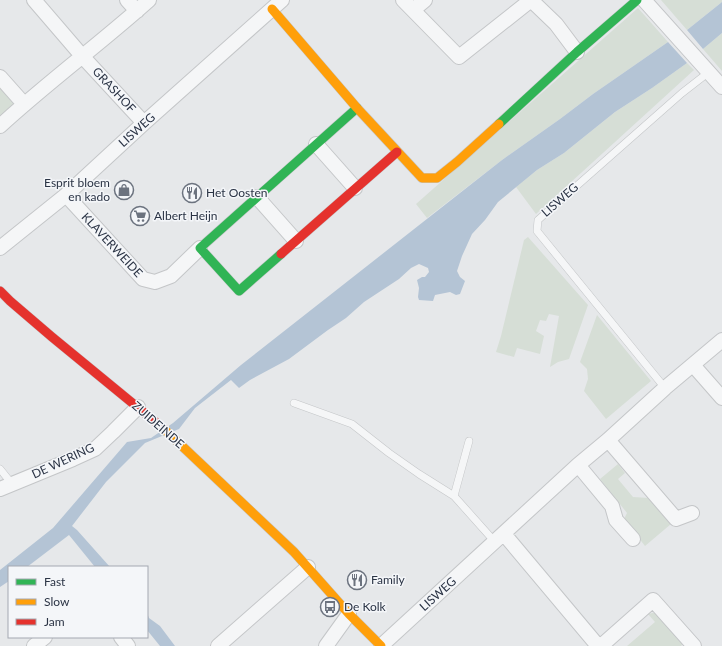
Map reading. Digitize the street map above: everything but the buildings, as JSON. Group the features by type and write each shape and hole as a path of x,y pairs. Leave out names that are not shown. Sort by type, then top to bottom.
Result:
{"street":[{"name":"GRASHOF","path":"34,0 83,57 144,123"},
{"path":"127,0 137,11"},
{"name":"GRASHOF","path":"0,126 24,104 83,57 149,0"},
{"path":"403,0 459,57 531,0 556,24 577,52"},
{"path":"413,10 425,0"},
{"name":"LISWEG","path":"0,248 66,195 277,4 357,108 396,152 422,178 437,178 457,162 577,52 637,0"},
{"path":"644,0 722,87"},
{"path":"0,77 24,104"},
{"name":"KLAVERWEIDE","path":"66,195 143,279 155,282 171,276 200,248 357,108"},
{"path":"316,144 355,188"},
{"path":"200,248 239,290 396,152"},
{"path":"257,197 296,241"},
{"name":"ZUIDEINDE","path":"0,291 52,337 173,437 294,552 349,614 381,646"},
{"name":"LISWEG","path":"381,646 578,465 722,340"},
{"path":"693,365 722,398"},
{"name":"DE WERING","path":"6,486 73,459 95,448 138,407"},
{"path":"608,440 676,518 692,513"},
{"path":"578,465 612,506 616,520 633,539"},
{"path":"499,538 598,646"},
{"path":"218,646 308,567"},
{"path":"601,646 653,600 694,646"},
{"path":"326,646 349,614"},
{"path":"34,646 44,638"},
{"path":"122,638 128,646"}],"lane":[{"name":"LISWEG","path":"665,388 537,231 538,220 682,93 705,67"},
{"path":"294,403 352,424 407,466 454,496 499,538"},
{"path":"454,496 469,441"},
{"path":"0,469 6,486"}],"shaded area":[{"path":"661,0 722,0 722,2 687,30"},
{"path":"638,8 668,42 502,160 427,218 416,204"},
{"path":"722,33 722,71 703,49"},
{"path":"687,63 694,70 536,214 516,187 537,170 564,153 615,112"},
{"path":"0,88 15,105 0,118"},
{"path":"528,237 588,305 569,359 558,362 550,367 559,316 549,314 546,321 540,320 536,331 544,336 540,354 517,348 514,357 496,352 524,240"},
{"path":"597,315 651,381 606,419 584,391 588,379 587,369 580,362"},
{"path":"618,464 625,473 618,479 633,497 649,498 671,524 645,546 624,519 627,513 600,479"},
{"path":"657,612 685,642 681,646 627,646 655,622 648,614"}],"water":[{"path":"722,2 722,33 703,49 687,30"},
{"path":"668,42 687,63 615,112 564,153 537,170 498,202 485,220 472,234 462,256 457,271 460,277 465,281 460,294 456,295 450,292 435,295 433,301 419,300 417,280 425,277 429,272 428,268 419,264 411,268 399,279 364,302 346,318 289,359 250,380 239,388 231,380 195,408 179,429 145,443 106,482 72,526 109,566 94,566 69,535 28,566 8,566 8,582 0,587 0,570 53,528 127,442 151,438 173,423 241,365 502,160"},
{"path":"148,616 149,618 160,626 175,646 160,646 148,631"}],"traffic: fast":[{"path":"499,124 577,52 637,0"},
{"path":"281,254 239,291 200,248 357,108"}],"traffic: slow":[{"path":"272,9 357,108 422,178 437,178 499,124"},
{"path":"164,429 294,552 349,614 381,646"}],"traffic: jam":[{"path":"281,254 397,152"},
{"path":"0,291 52,337 164,429"}],"place":[{"name":"Esprit bloem en kado","path":"124,190"},
{"name":"Het Oosten","path":"192,193"},
{"name":"Albert Heijn","path":"140,216"},
{"name":"Family","path":"357,580"},
{"name":"De Kolk","path":"330,607"}]}
